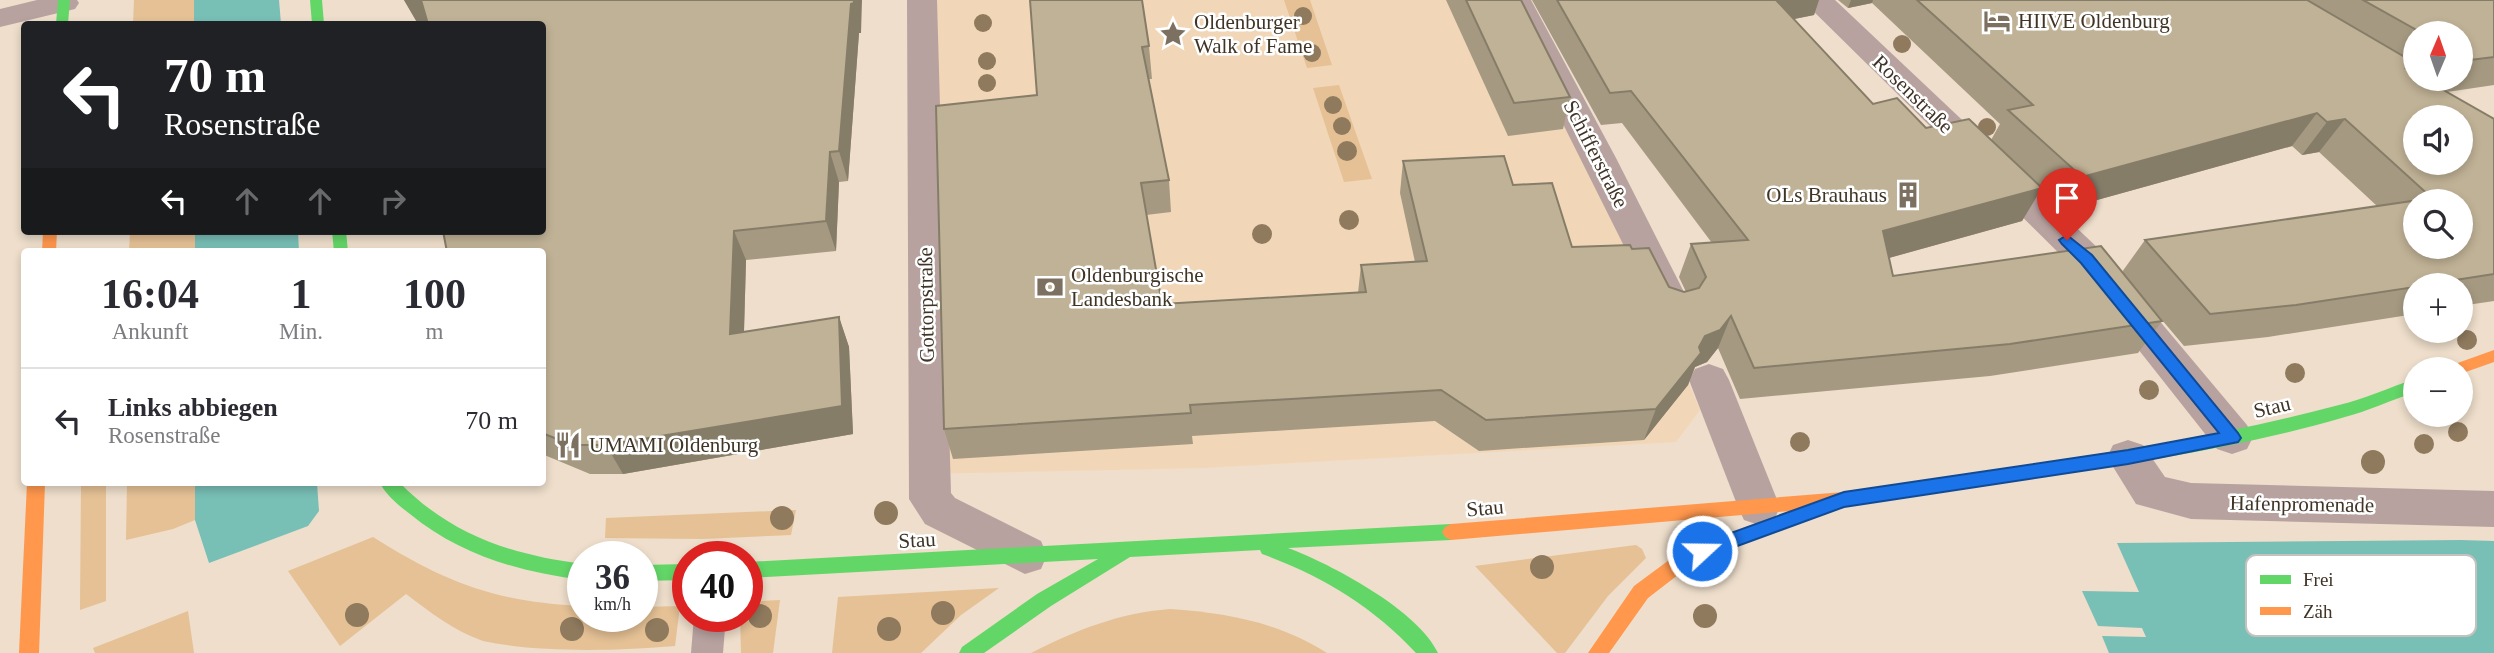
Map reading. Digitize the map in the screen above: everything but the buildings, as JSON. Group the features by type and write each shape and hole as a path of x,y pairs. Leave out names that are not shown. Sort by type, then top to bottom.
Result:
{"street":[{"path":"0,2 10,0"},
{"path":"316,0 318,21"},
{"name":"Gottorpstraße","path":"922,0 930,499 940,511 1025,555"},
{"name":"Schifferstraße","path":"1516,0 1599,158 1673,309"},
{"name":"Rosenstraße","path":"1817,0 2087,259 2232,438"},
{"path":"0,18 63,9"},
{"path":"2473,364 2494,356"},
{"path":"1709,380 1759,507"},
{"name":"Stau","path":"763,569 1411,536 1844,499 2128,457 2232,438 2344,411 2403,389"},
{"name":"Hafenpromenade","path":"2128,457 2151,491 2191,501 2494,509"},
{"path":"29,653 27,642 36,486"},
{"path":"392,486 415,513 451,535 487,552 527,564 567,570"},
{"name":"Stau","path":"1598,653 1641,592 1686,558 1844,499"},
{"path":"1253,544 1320,568 1346,584 1402,624 1429,653"},
{"name":"Stau","path":"970,653 1009,621 1130,550"}],"lane":[{"path":"707,653 709,632"}],"shaded area":[{"path":"134,0 194,0 194,21 133,21"},
{"path":"922,0 1509,0 1591,157 1700,410 1676,442 1203,468 921,474"},
{"path":"1284,0 1310,0 1332,65 1307,68"},
{"path":"1339,85 1372,179 1344,182 1313,88"},
{"path":"130,235 195,235 195,248 129,248"},
{"path":"81,486 106,486 106,601 80,610"},
{"path":"127,486 195,486 195,520 173,529 126,540"},
{"path":"796,510 791,535 702,539 605,538 606,518"},
{"path":"373,537 424,567 473,587 524,600 567,605 567,632 658,632 658,607 672,606 672,632 677,632 675,646 578,650 528,648 483,641 452,626 406,594 340,646 288,571"},
{"path":"1636,545 1642,549 1646,558 1608,596 1565,653 1557,653 1475,566"},
{"path":"999,588 961,615 921,653 832,653 838,597"},
{"path":"780,600 773,653 741,653 740,632 763,632 763,601"},
{"path":"1170,609 1212,613 1252,621 1309,642 1327,653 1031,653 1098,624 1133,614"},
{"path":"188,611 194,653 95,653 93,648"}],"water":[{"path":"194,0 279,0 281,21 194,21"},
{"path":"195,235 298,235 299,248 195,248"},
{"path":"195,486 317,486 319,511 308,526 209,563 195,520"},
{"path":"2494,541 2494,653 2109,653 2102,636 2146,637 2142,628 2098,626 2082,591 2139,592 2117,543"}],"traffic: fast":[{"path":"62,21 64,0"},
{"path":"316,0 318,21"},
{"path":"339,235 341,248"},
{"path":"2019,473 2128,457 2232,437 2344,411 2403,389"},
{"path":"392,486 430,520 477,547 528,563 567,570"},
{"path":"763,569 1451,532"},
{"path":"1268,549 1314,567 1356,589 1393,617 1428,653"},
{"path":"969,653 1044,600 1122,554"},
{"path":"658,573 672,572"}],"traffic: slow":[{"path":"49,248 50,235"},
{"path":"2473,364 2494,356"},
{"path":"1451,532 1844,499 2019,473"},
{"path":"29,653 36,486"},
{"path":"1598,653 1641,592 1686,558 1794,517"}],"place":[{"name":"HIIVE Oldenburg","path":"1997,21"},
{"name":"Oldenburger Walk of Fame","path":"1173,34"},
{"name":"OLs Brauhaus","path":"1908,195"},
{"name":"Oldenburgische Landesbank","path":"1050,287"},
{"name":"UMAMI Oldenburg","path":"568,445"}],"route":[{"path":"1702,551 1844,499 2128,457 2232,438 2087,259 2067,240"}]}
